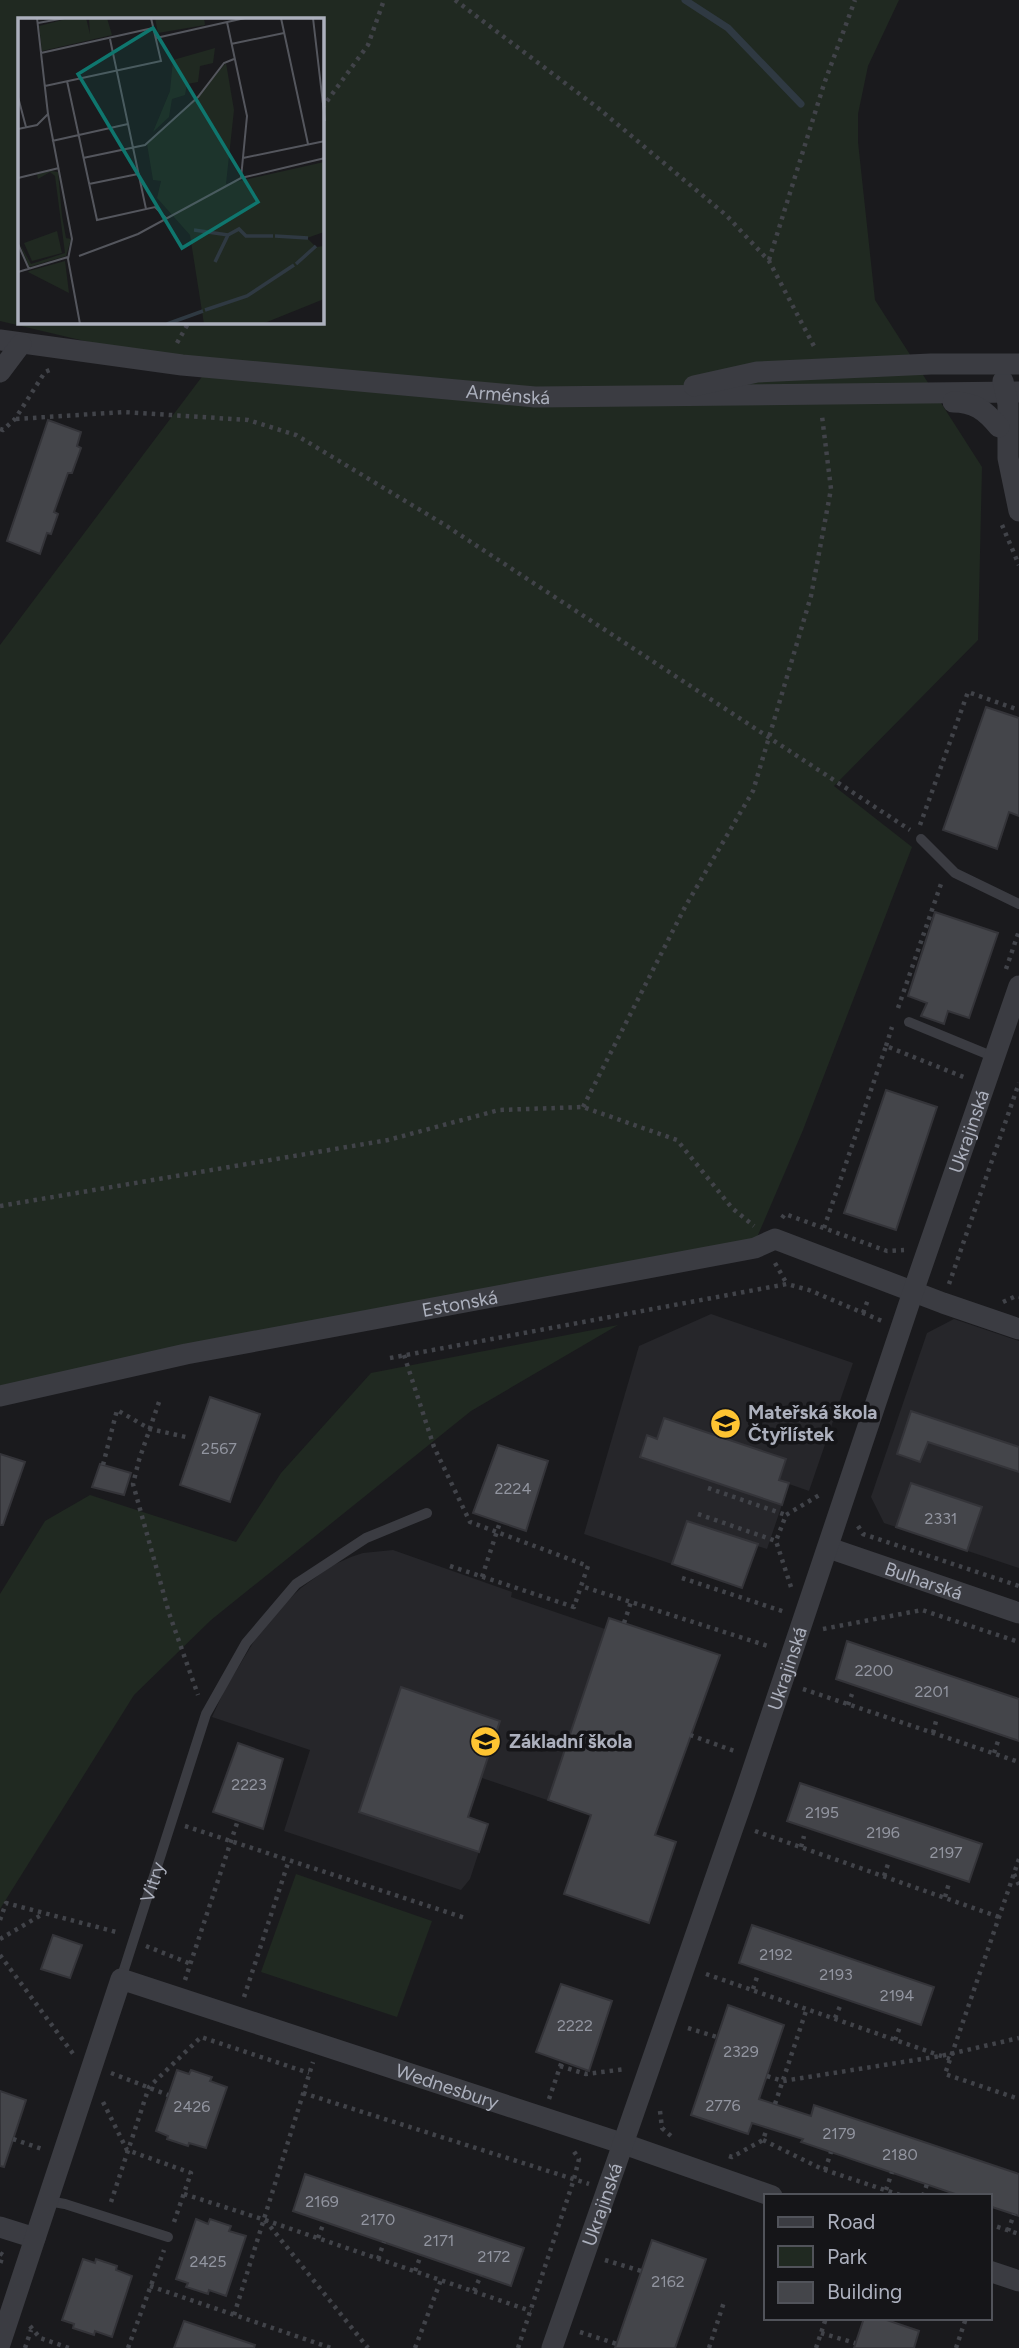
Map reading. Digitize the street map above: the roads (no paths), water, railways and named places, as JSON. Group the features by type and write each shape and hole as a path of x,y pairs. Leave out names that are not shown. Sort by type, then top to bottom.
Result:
{"street":[{"path":"0,372 10,342"},
{"name":"Arménská","path":"10,342 182,365 535,397 1014,388"},
{"path":"978,364 1014,388 997,405 1019,511"},
{"path":"640,397 757,372 1019,365"},
{"path":"699,395 765,401 969,402 986,411 1003,430"},
{"path":"1003,430 1019,411"},
{"name":"Ukrajinská","path":"552,2348 1018,992"},
{"name":"Estonská","path":"0,1396 186,1354 760,1246 775,1239 1019,1329"},
{"name":"Bulharská","path":"829,1548 1019,1613"},
{"name":"Wednesbury","path":"121,1979 624,2144 766,2194"},
{"name":"Vitry","path":"0,2344 121,1979"},
{"path":"0,2227 35,2238"},
{"path":"991,2272 1019,2281"}],"lane":[{"path":"921,839 946,867 1019,904"},
{"path":"909,1023 994,1057"},
{"name":"Vitry","path":"121,1979 206,1714 246,1643 296,1584 366,1538 428,1513"},
{"path":"48,2201 168,2237"}],"waterway":[{"path":"685,0 728,28 801,104"}],"place":[{"name":"Mateřská škola Čtyřlístek","path":"725,1423"},
{"name":"Základní škola","path":"486,1741"}]}
